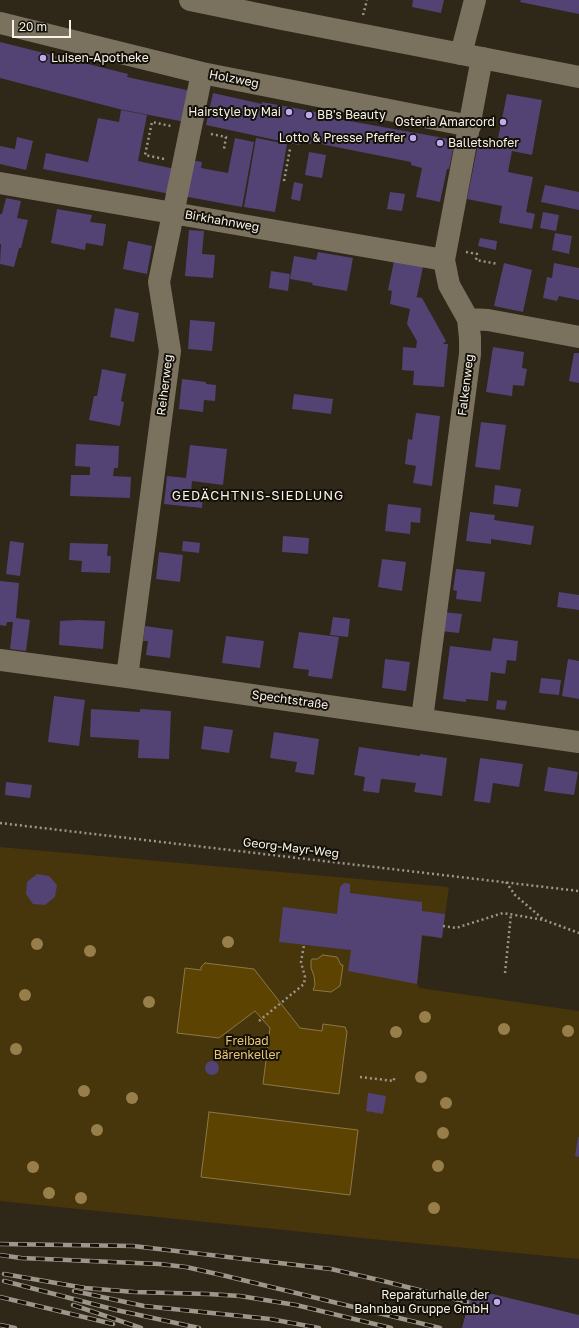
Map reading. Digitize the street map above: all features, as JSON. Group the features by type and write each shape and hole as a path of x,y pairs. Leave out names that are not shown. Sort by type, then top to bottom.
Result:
{"street":[{"path":"190,0 579,77"},
{"name":"Falkenweg","path":"422,719 470,354 468,319 449,285 445,254 470,126 475,0"},
{"name":"Holzweg","path":"0,23 202,73 470,126"},
{"name":"Reiherweg","path":"127,677 170,351 158,282 174,213 202,73"},
{"name":"Birkhahnweg","path":"0,182 174,213 445,254"},
{"path":"468,319 488,320 579,337"},
{"name":"Spechtstraße","path":"0,660 579,742"}],"path":[{"path":"284,181 290,149"},
{"path":"445,254 477,254 476,260 498,264"},
{"name":"Georg-Mayr-Weg","path":"0,823 579,891"},
{"path":"506,882 515,895 544,920"},
{"path":"443,926 456,928 503,913 544,920 579,933"},
{"path":"505,973 511,914"},
{"path":"259,1021 304,984 305,977 301,962 304,945"},
{"path":"360,1077 394,1081 394,1076"}],"green space":[{"name":"Freibad Bärenkeller","path":"0,847 449,887 442,938 422,936 417,984 420,988 579,1011 579,1259 0,1201"}],"shaded area":[{"path":"323,955 337,957 341,965 343,965 340,986 331,992 313,990 315,985 311,961 312,959 317,959"},
{"path":"205,963 254,969 300,1028 322,1031 323,1024 345,1027 347,1032 339,1094 263,1084 270,1028 255,1011 219,1038 177,1033 185,968 201,970 201,967"},
{"path":"209,1112 358,1130 350,1195 201,1177"}],"building":[{"path":"413,0 444,0 441,13 412,7"},
{"path":"521,0 579,0 579,14 520,2"},
{"path":"0,42 128,74 127,77 191,91 185,122 119,109 0,78"},
{"path":"213,93 262,104 262,102 316,112 316,115 455,140 440,202 416,197 422,168 411,165 411,162 311,142 311,144 300,142 299,145 206,125"},
{"path":"507,94 542,100 532,155 512,151 508,172 533,177 526,212 535,214 532,229 499,223 502,206 467,199 478,144 496,148"},
{"path":"121,110 147,115 138,161 175,169 170,194 43,169 46,153 88,162 98,118 119,122"},
{"path":"17,137 33,141 26,170 0,164 0,146 15,149"},
{"path":"235,138 254,142 242,207 183,196 190,160 202,162 201,168 228,173"},
{"path":"256,138 287,144 275,212 244,207"},
{"path":"309,152 326,155 322,178 305,175"},
{"path":"294,182 303,184 300,201 291,199"},
{"path":"545,185 579,192 579,210 541,202"},
{"path":"390,192 405,194 402,211 387,209"},
{"path":"6,198 21,201 17,218 28,220 21,248 19,248 14,267 0,264 0,214 2,214"},
{"path":"57,209 92,215 90,222 106,224 103,246 86,243 85,250 51,243"},
{"path":"543,212 559,215 556,231 540,228"},
{"path":"189,230 204,231 202,254 215,255 213,278 185,276"},
{"path":"555,233 572,236 569,254 552,250"},
{"path":"480,238 497,241 496,250 478,246"},
{"path":"128,241 152,246 147,274 123,269"},
{"path":"318,252 353,258 347,291 312,285 313,283 290,279 294,256 316,260"},
{"path":"394,261 423,267 416,297 422,298 446,341 443,344 448,344 444,387 413,385 414,371 402,370 403,347 416,348 417,341 407,324 410,309 390,304 392,291 388,290"},
{"path":"504,263 532,270 523,312 494,306"},
{"path":"554,263 579,268 579,300 559,296 557,301 543,298 547,277 552,278"},
{"path":"271,271 290,274 288,291 269,288"},
{"path":"115,308 139,313 134,342 110,337"},
{"path":"190,320 215,322 212,351 188,349"},
{"path":"493,347 524,352 522,368 527,369 524,386 513,385 512,396 486,392"},
{"path":"574,353 579,353 579,383 569,381"},
{"path":"102,369 126,374 121,401 124,402 120,426 89,420 94,396 97,396"},
{"path":"182,379 206,382 206,384 216,385 215,401 204,400 203,412 179,409"},
{"path":"294,394 333,399 331,414 292,409"},
{"path":"416,413 440,416 432,486 413,483 416,466 405,464 408,439 412,440"},
{"path":"481,422 506,425 500,470 475,467"},
{"path":"76,444 119,446 118,468 114,468 113,476 131,477 130,498 70,496 71,475 90,475 90,467 75,466"},
{"path":"190,445 227,449 223,485 192,481 191,493 203,494 202,508 164,504 167,476 186,478"},
{"path":"495,485 521,489 518,507 493,504"},
{"path":"388,504 421,508 420,523 411,522 410,534 385,531"},
{"path":"470,512 495,515 494,520 534,526 531,545 491,539 491,544 466,541"},
{"path":"283,536 309,538 308,554 282,552"},
{"path":"10,541 24,543 20,576 6,574"},
{"path":"183,541 200,543 199,553 182,551"},
{"path":"70,543 108,544 107,556 111,556 110,573 81,572 82,561 69,560"},
{"path":"159,552 183,555 180,582 156,579"},
{"path":"382,559 406,562 402,591 378,587"},
{"path":"456,569 485,572 481,602 456,599 457,591 453,590"},
{"path":"0,581 19,583 16,618 30,620 26,651 10,649 13,622 7,622 6,626 0,625"},
{"path":"559,592 579,595 579,610 557,607"},
{"path":"443,612 462,614 459,633 441,631"},
{"path":"333,617 350,619 348,637 330,635"},
{"path":"60,621 105,621 103,649 59,645"},
{"path":"145,626 173,630 170,658 146,655 148,641 143,641"},
{"path":"299,632 339,637 332,679 308,676 309,670 293,668"},
{"path":"226,636 264,641 260,668 222,663"},
{"path":"493,638 518,641 516,661 507,660 505,674 491,672 488,701 466,699 466,702 443,699 450,646 491,651"},
{"path":"385,659 410,662 406,691 382,688"},
{"path":"568,659 579,661 579,699 562,696"},
{"path":"541,678 561,680 559,695 539,693"},
{"path":"54,696 85,700 79,746 48,742"},
{"path":"497,700 507,701 505,710 496,709"},
{"path":"91,709 140,712 140,709 171,711 169,759 138,758 139,740 90,737"},
{"path":"204,726 233,730 229,753 201,749"},
{"path":"274,732 319,739 314,775 295,772 297,762 270,758"},
{"path":"359,747 420,756 420,754 447,758 442,796 414,792 416,783 381,779 379,793 363,791 365,777 354,775"},
{"path":"480,758 523,764 519,787 493,783 490,803 474,801"},
{"path":"548,767 578,772 574,795 544,791"},
{"path":"6,782 32,785 30,798 5,795"},
{"path":"37,874 49,876 57,885 55,897 45,905 33,904 26,894 27,882"},
{"path":"344,883 350,884 350,893 422,902 422,911 445,914 442,938 422,935 417,984 348,971 351,950 279,942 283,907 337,914 340,887"},
{"path":"212,1061 217,1063 219,1068 217,1073 212,1075 207,1073 205,1068 207,1063"},
{"path":"368,1093 386,1096 383,1114 366,1111"},
{"path":"579,1137 579,1157 575,1156"},
{"name":"Reparaturhalle der Bahnbau Gruppe GmbH","path":"472,1289 579,1315 579,1328 462,1328"}],"railway":[{"path":"0,1244 133,1246 331,1269 467,1302"},
{"path":"0,1255 21,1258 159,1264 186,1267 440,1328"},
{"path":"4,1274 85,1288 134,1292 240,1296 296,1305 391,1328"},
{"path":"4,1281 116,1310 199,1328"},
{"path":"74,1291 144,1306 270,1319 319,1328"},
{"path":"0,1297 113,1324"},
{"path":"73,1305 141,1328"},
{"path":"0,1325 15,1328"}],"place":[{"name":"Luisen-Apotheke","path":"43,58"},
{"name":"Hairstyle by Mai","path":"289,112"},
{"name":"BB's Beauty","path":"309,115"},
{"name":"Osteria Amarcord","path":"503,122"},
{"name":"Lotto & Presse Pfeffer","path":"413,138"},
{"name":"Balletshofer","path":"440,143"},
{"name":"Reparaturhalle der Bahnbau Gruppe GmbH","path":"497,1302"}],"district":[{"name":"GEDÄCHTNIS-SIEDLUNG","path":"258,496"}]}
